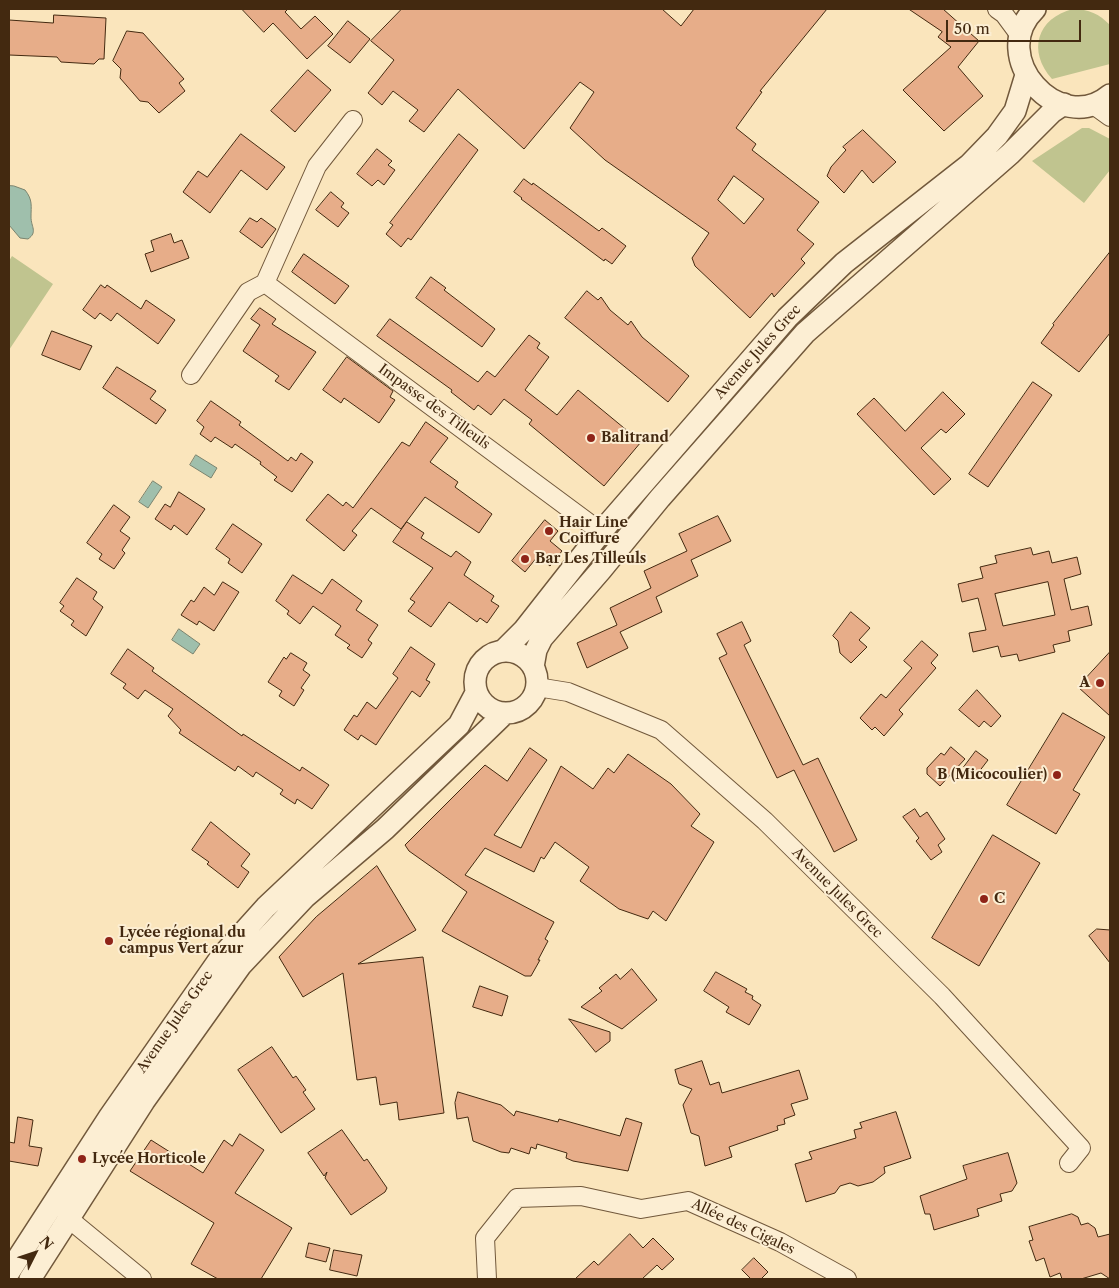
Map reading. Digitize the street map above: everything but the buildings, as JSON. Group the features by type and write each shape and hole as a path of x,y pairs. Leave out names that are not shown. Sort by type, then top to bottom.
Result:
{"street":[{"path":"997,9 1004,14 1020,37"},
{"path":"1035,9 1025,23 1020,37 1021,62 1026,74 1036,88 1049,98 1064,104 1078,106 1101,100 1110,117"},
{"name":"Avenue Jules Grec","path":"503,651 524,630 601,532 786,318 844,263 969,165 997,136 1015,111 1026,74"},
{"name":"Avenue Jules Grec","path":"1064,104 1052,112 1010,154 861,282 805,333 660,498 542,638 536,650 535,677 661,730 765,822 942,996 1081,1148 1069,1164"},
{"path":"191,374 248,292 265,283 317,166 353,120"},
{"name":"Impasse des Tilleuls","path":"265,283 601,532"},
{"path":"503,651 515,652 526,658 535,677 533,698 526,706 506,713 493,711 483,704 476,693 474,682 477,670 483,660 492,654 503,651"},
{"name":"Avenue Jules Grec","path":"9,1272 110,1116 221,957 266,907 459,724 476,693"},
{"name":"Avenue Jules Grec","path":"30,1279 180,1047 246,959 305,897 399,816 506,713"},
{"name":"Allée des Cigales","path":"487,1279 485,1238 517,1198 581,1196 641,1209 688,1200 780,1242 847,1279"},
{"path":"69,1219 142,1279"}],"green space":[{"path":"1073,9 1093,13 1110,25 1110,64 1052,79 1040,58 1038,47 1040,37 1044,28 1051,20 1061,13"},
{"path":"1082,128 1089,128 1110,139 1110,170 1084,203 1032,161"},
{"path":"12,256 53,284 9,350 9,261"}],"shaded area":[{"path":"9,186 25,190 30,200 33,234 28,239 20,238 9,225"},
{"path":"196,455 217,468 211,478 190,465"},
{"path":"153,481 162,487 148,508 139,502"},
{"path":"179,629 200,644 193,654 172,640"}],"place":[{"name":"Balitrand","path":"591,438"},
{"name":"Hair Line Coiffure","path":"549,531"},
{"name":"Bar Les Tilleuls","path":"525,559"},
{"name":"A","path":"1100,683"},
{"name":"B (Micocoulier)","path":"1057,775"},
{"name":"C","path":"984,899"},
{"name":"Lycée régional du campus Vert azur","path":"109,941"},
{"name":"Lycée Horticole","path":"82,1159"}]}
